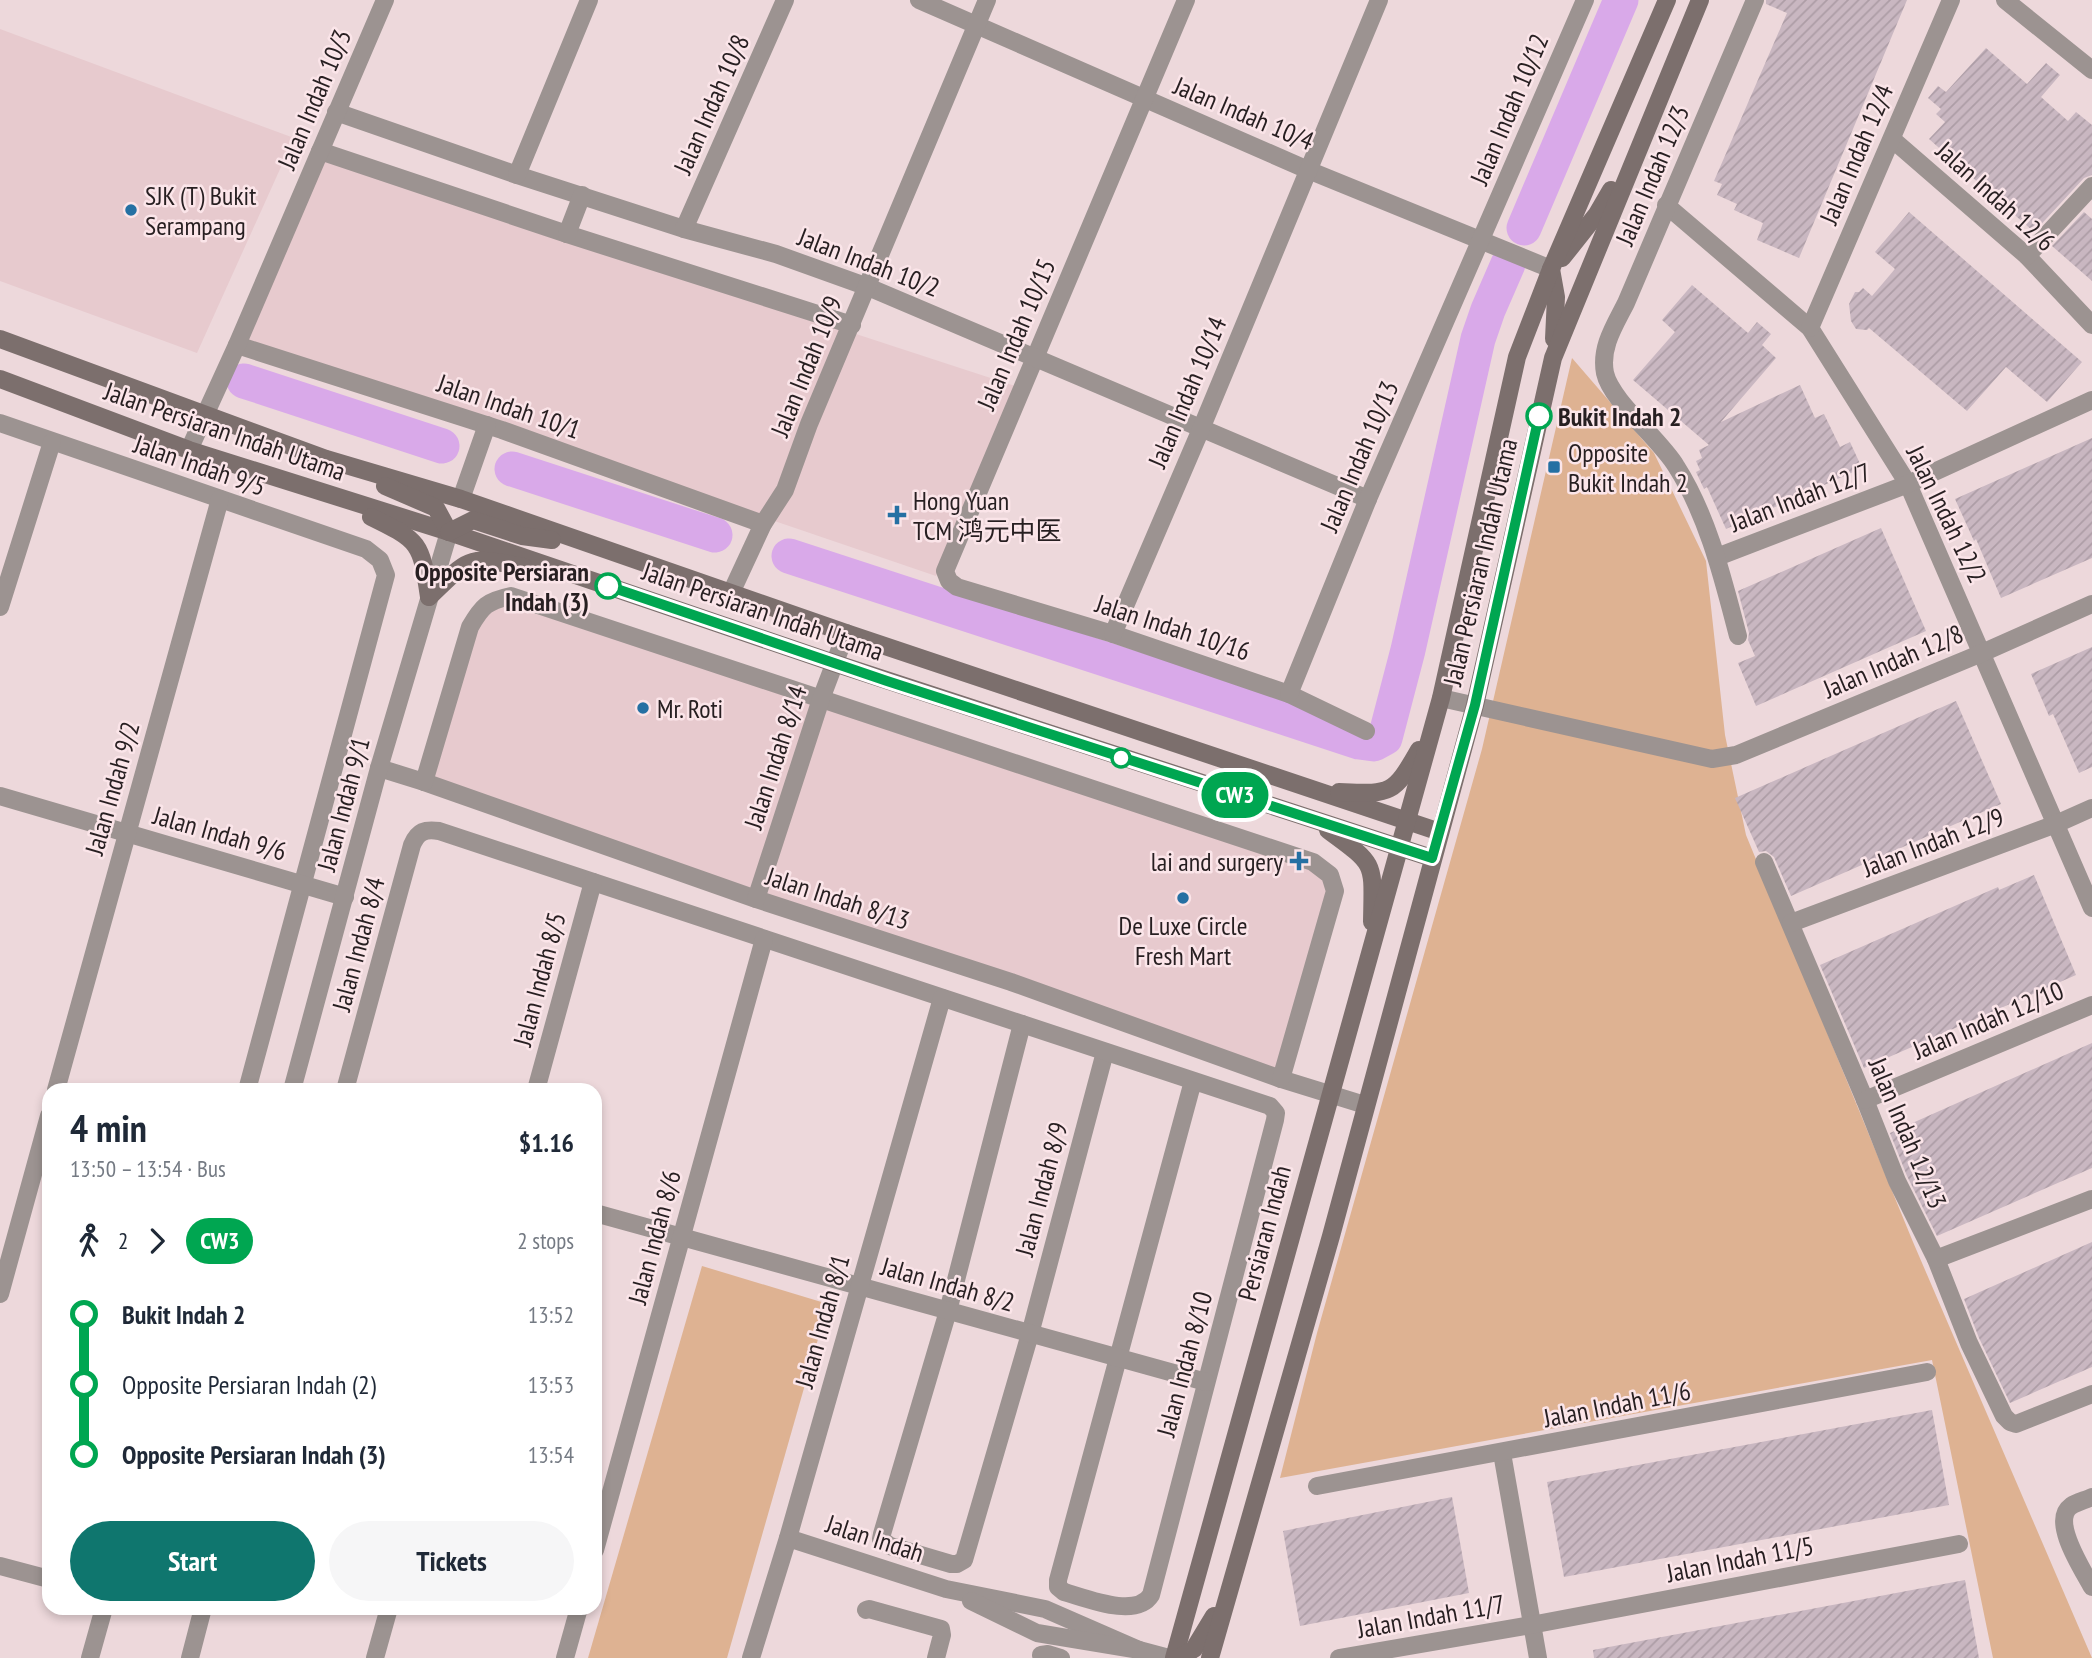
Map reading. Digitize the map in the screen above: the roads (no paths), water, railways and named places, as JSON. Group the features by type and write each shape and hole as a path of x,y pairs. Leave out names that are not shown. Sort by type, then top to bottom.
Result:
{"main road":[{"name":"Jalan Persiaran Indah Utama","path":"1406,821 1441,698 1517,357 1551,269 1667,0"},
{"name":"Jalan Persiaran Indah Utama","path":"0,339 326,459 461,499 846,633 1440,832 1475,705 1553,358 1700,0"},
{"path":"1553,358 1557,314 1551,269 1597,214 1644,132"},
{"name":"Jalan Persiaran Indah Utama","path":"0,379 189,450 449,532 834,663 1432,858"},
{"path":"326,459 431,505 440,512 449,532 473,520 522,536 586,544"},
{"path":"315,490 413,540 424,559 429,597"},
{"path":"429,597 464,563 476,559 583,577"},
{"path":"1319,791 1386,792 1397,785 1406,773 1435,723"},
{"path":"1317,821 1369,863 1373,875 1372,945"},
{"name":"Persiaran Indah","path":"1174,1658 1406,821"},
{"path":"1210,1658 1331,1236 1440,832"},
{"path":"1174,1658 1194,1649 1233,1578"}],"street":[{"name":"Jalan Indah 10/3","path":"189,450 385,0"},
{"path":"517,175 589,0"},
{"name":"Jalan Indah 10/8","path":"684,229 785,0"},
{"name":"Jalan Indah 10/4","path":"919,0 1308,170 1551,269"},
{"name":"Jalan Indah 10/9","path":"731,593 763,524 785,490 809,424 987,0"},
{"name":"Jalan Indah 10/15","path":"957,587 949,581 945,571 947,562 1186,0"},
{"name":"Jalan Indah 10/14","path":"1113,634 1379,0"},
{"name":"Jalan Indah 10/12","path":"1481,240 1585,0"},
{"name":"Jalan Indah 12/3","path":"1717,557 1676,465 1608,382 1605,371 1605,345 1626,303 1755,0"},
{"name":"Jalan Indah 12/4","path":"1810,328 1951,0"},
{"path":"2005,0 2092,70"},
{"name":"Jalan Indah 10/2","path":"336,112 517,175 684,229 776,254 867,287 1368,499"},
{"name":"Jalan Indah 12/6","path":"1892,139 2027,256 2092,325"},
{"path":"320,151 567,234 852,325"},
{"path":"2027,256 2092,187"},
{"path":"567,234 582,195"},
{"name":"Jalan Indah 12/2","path":"1666,205 1810,328 1908,484 2092,908"},
{"name":"Jalan Indah 10/13","path":"1289,694 1368,499 1481,240"},
{"name":"Jalan Indah 10/1","path":"237,345 486,425 763,524"},
{"name":"Jalan Indah 12/7","path":"1717,557 1908,484 2092,400"},
{"name":"Jalan Indah 9/5","path":"0,424 366,549 380,560"},
{"path":"461,499 486,425"},
{"path":"0,607 52,442"},
{"name":"Jalan Indah 9/2","path":"58,1083 220,499"},
{"name":"Jalan Indah 9/1","path":"294,1083 379,768 449,532"},
{"path":"1717,557 1738,636"},
{"name":"Jalan Indah 9/1","path":"249,1083 386,575 380,560"},
{"name":"Jalan Indah 10/16","path":"957,587 1113,634 1289,694 1366,731"},
{"path":"424,782 470,627 480,609 493,600 511,596 1313,862 1330,875 1335,891 1281,1079"},
{"name":"Jalan Indah 12/8","path":"1475,705 1712,759 1737,755 2092,604"},
{"name":"Jalan Indah 8/14","path":"756,899 821,699 846,633"},
{"path":"1441,698 1475,705"},
{"name":"Jalan Indah 8/13","path":"379,768 756,899 1011,982 1281,1079 1365,1105"},
{"name":"Jalan Indah 9/6","path":"0,796 345,897"},
{"name":"Jalan Indah 12/9","path":"1791,923 2092,808"},
{"name":"Jalan Indah 8/4","path":"347,1083 412,845 422,831 439,831 593,882"},
{"name":"Jalan Indah 12/13","path":"1763,862 1791,923 1897,1181 1936,1259 1969,1343 2004,1416 2016,1424 2092,1394"},
{"path":"593,882 1193,1081 1118,1358"},
{"name":"Jalan Indah 8/5","path":"538,1083 593,882"},
{"name":"Jalan Indah 8/6","path":"602,1525 764,939"},
{"name":"Jalan Indah 8/1","path":"751,1658 788,1538 942,998"},
{"name":"Jalan Indah 12/10","path":"1865,1100 2092,1005"},
{"path":"948,1311 1022,1024"},
{"name":"Jalan Indah 8/9","path":"948,1311 881,1539 890,1546 957,1564 964,1560 972,1541 1105,1052"},
{"name":"Jalan Indah 8/10","path":"1118,1358 1058,1587 1064,1592 1120,1606 1140,1605 1147,1602 1151,1595 1276,1113 1270,1106 1193,1081"},
{"path":"0,1294 42,1141"},
{"path":"1936,1259 2092,1199"},
{"name":"Jalan Indah 8/2","path":"602,1215 1206,1382"},
{"name":"Jalan Indah 11/6","path":"1317,1486 1927,1372"},
{"path":"1502,1453 1538,1658"},
{"path":"2092,1497 2070,1506 2063,1517 2064,1530 2092,1587"},
{"name":"Jalan Indah","path":"788,1538 946,1589 1045,1609 1139,1650"},
{"name":"Jalan Indah 11/5","path":"1531,1625 1959,1544"},
{"path":"0,1566 42,1577"},
{"name":"Jalan Indah","path":"946,1589 1037,1633 1174,1658"},
{"path":"866,1610 941,1629 936,1658"},
{"path":"90,1658 102,1615"},
{"path":"190,1658 201,1615"},
{"path":"375,1658 387,1615"},
{"path":"565,1658 577,1615"},
{"name":"Jalan Indah 11/7","path":"1339,1658 1531,1625"},
{"path":"1041,1656 1048,1654 1061,1658"}],"waterway":[{"path":"1524,228 1621,0"},
{"path":"789,556 1359,742 1374,744 1385,738 1408,650 1478,339 1508,264"},
{"path":"244,381 442,446"},
{"path":"512,469 715,535"}],"place":[{"name":"SJK (T) Bukit Serampang","path":"131,210"},
{"name":"Bukit Indah 2","path":"1539,416"},
{"name":"Opposite Bukit Indah 2","path":"1554,467"},
{"name":"Hong Yuan TCM 鸿元中医","path":"897,515"},
{"name":"Opposite Persiaran Indah (3)","path":"608,586"},
{"name":"Mr. Roti","path":"643,708"},
{"name":"lai and surgery","path":"1299,861"},
{"name":"De Luxe Circle Fresh Mart","path":"1183,898"}]}
